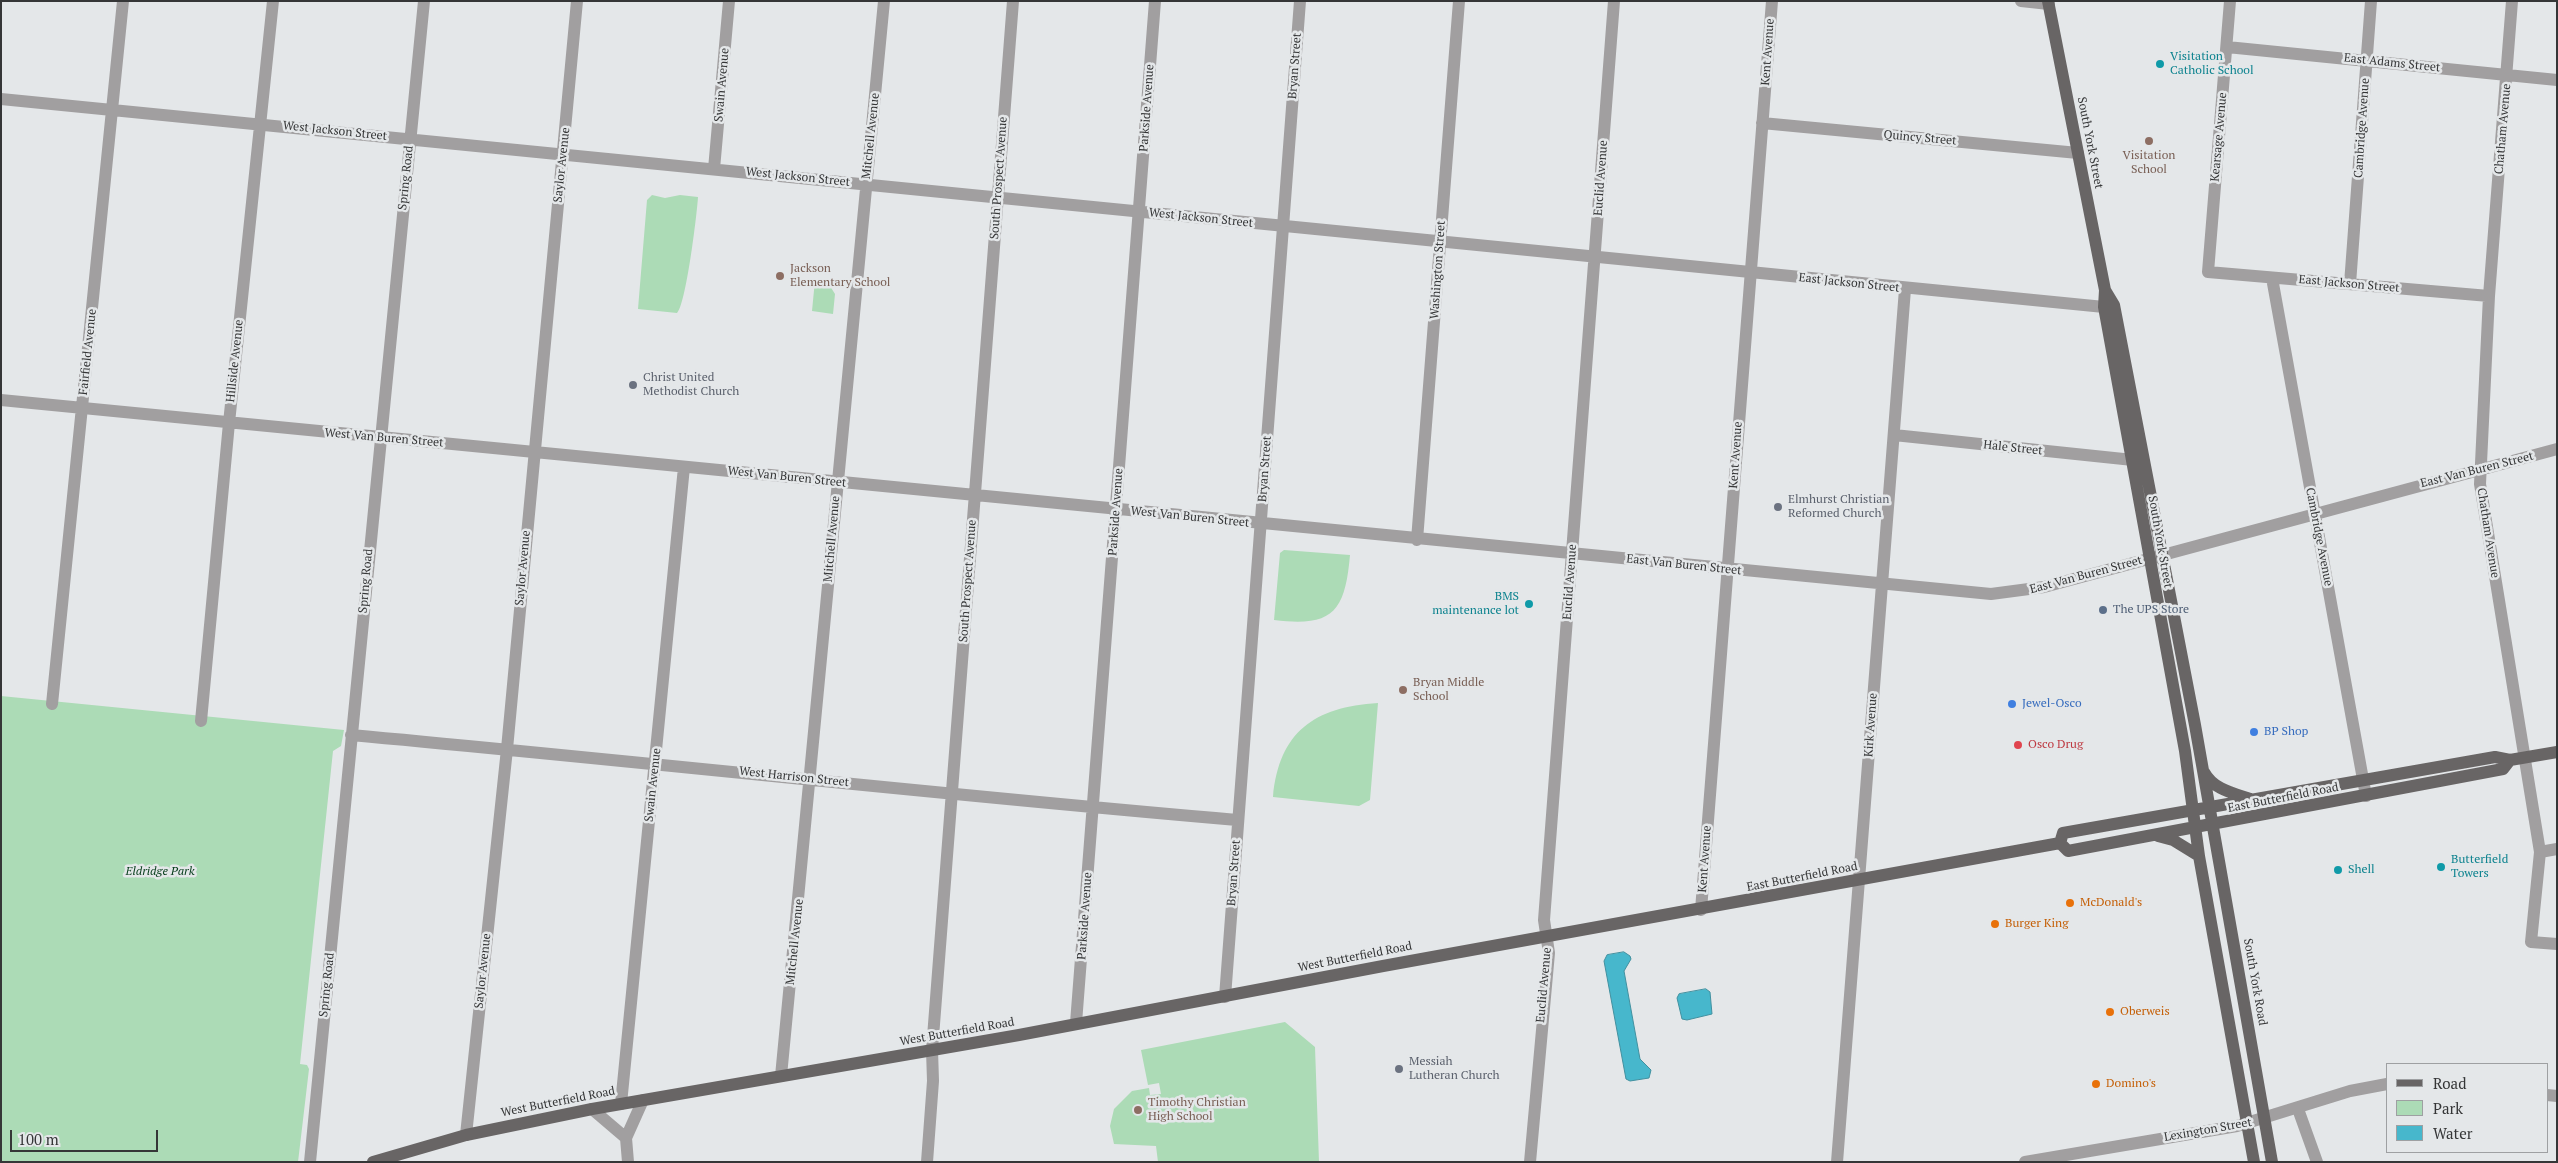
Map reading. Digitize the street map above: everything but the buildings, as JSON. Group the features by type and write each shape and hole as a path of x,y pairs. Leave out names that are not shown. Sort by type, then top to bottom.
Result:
{"main road":[{"name":"South York Street","path":"2048,3 2105,290 2104,307 2133,460 2148,558 2196,828"},
{"name":"South York Street","path":"2105,290 2114,305 2146,461 2161,554 2210,806"},
{"name":"East Butterfield Road","path":"2060,843 2064,833 2193,809 2495,757 2510,760 2557,752"},
{"name":"East Butterfield Road","path":"2060,843 2068,851 2155,836 2503,769 2510,760"},
{"path":"2204,771 2209,780 2219,788 2250,799"},
{"name":"South York Road","path":"2210,806 2272,1162"},
{"path":"2196,828 2199,856 2254,1162"},
{"path":"2155,836 2173,840 2199,856"},
{"name":"East Butterfield Road","path":"1548,936 1701,910 2060,843"},
{"name":"West Butterfield Road","path":"373,1162 466,1135 592,1109 1225,997 1548,936"}],"street":[{"name":"Fairfield Avenue","path":"52,704 123,1"},
{"name":"Hillside Avenue","path":"201,721 272,1"},
{"name":"Spring Road","path":"310,1162 424,1"},
{"name":"Saylor Avenue","path":"466,1135 507,749 533,452 577,1"},
{"name":"Swain Avenue","path":"714,169 729,1"},
{"name":"Mitchell Avenue","path":"781,1076 884,1"},
{"name":"South Prospect Avenue","path":"927,1162 933,1081 932,1050 1012,1"},
{"name":"Parkside Avenue","path":"1076,1023 1155,1"},
{"name":"Bryan Street","path":"1225,997 1300,1"},
{"name":"Washington Street","path":"1417,540 1459,1"},
{"name":"Euclid Avenue","path":"1530,1162 1549,953 1548,936 1544,920 1614,1"},
{"name":"Kent Avenue","path":"1701,910 1772,1"},
{"path":"2021,1 2048,3"},
{"name":"Kearsage Avenue","path":"2208,272 2230,1"},
{"name":"Cambridge Avenue","path":"2350,284 2371,1"},
{"name":"Chatham Avenue","path":"2512,1 2489,296 2480,470 2483,510 2526,757 2540,852 2531,942 2557,944"},
{"name":"East Adams Street","path":"2227,47 2557,80"},
{"name":"West Jackson Street","path":"1,99 261,123 409,140 1595,257"},
{"name":"Quincy Street","path":"1762,124 2078,153"},
{"name":"East Jackson Street","path":"1595,257 2104,307"},
{"name":"East Jackson Street","path":"2208,272 2489,296"},
{"name":"Cambridge Avenue","path":"2272,278 2366,796"},
{"name":"Kirk Avenue","path":"1837,1162 1905,288"},
{"name":"West Van Buren Street","path":"1,400 1572,554"},
{"name":"Hale Street","path":"1894,435 2133,460"},
{"name":"East Van Buren Street","path":"1572,554 1968,593 2016,592 2044,587 2557,449"},
{"name":"Swain Avenue","path":"621,1104 684,467"},
{"name":"West Harrison Street","path":"351,735 811,778 1093,808 1237,820"},
{"path":"2540,852 2557,849"},
{"name":"Lexington Street","path":"2025,1162 2248,1123 2298,1109 2350,1091 2386,1084"},
{"path":"628,1162 626,1138 643,1100"},
{"path":"592,1109 626,1138"},
{"path":"2298,1109 2317,1162"}],"green space":[{"path":"652,195 665,198 680,195 698,197 684,294 677,313 638,309 647,200"},
{"path":"815,280 828,283 835,294 833,314 812,311"},
{"path":"1284,550 1350,555 1344,591 1339,603 1332,612 1322,618 1310,621 1274,620 1280,553"},
{"name":"Eldridge Park","path":"1,696 344,730 341,746 333,751 300,1064 307,1065 309,1069 298,1162 1,1162"},
{"path":"1378,703 1370,800 1359,806 1273,797 1283,755 1292,740 1304,727 1318,717 1335,710"},
{"path":"1285,1022 1315,1047 1319,1162 1158,1162 1156,1146 1114,1144 1110,1126 1114,1109 1132,1091 1149,1088 1150,1095 1161,1094 1159,1083 1148,1085 1141,1050"}],"water":[{"path":"1624,952 1631,959 1624,971 1640,1059 1651,1070 1649,1078 1630,1081 1626,1079 1604,961 1607,955"},
{"path":"1706,989 1710,992 1712,1014 1687,1020 1682,1019 1677,998 1679,994"}],"place":[{"name":"Visitation Catholic School","path":"2160,64"},
{"name":"Visitation School","path":"2149,141"},
{"name":"Jackson Elementary School","path":"780,276"},
{"name":"Christ United Methodist Church","path":"633,385"},
{"name":"Elmhurst Christian Reformed Church","path":"1778,507"},
{"name":"BMS maintenance lot","path":"1529,604"},
{"name":"The UPS Store","path":"2103,610"},
{"name":"Bryan Middle School","path":"1403,690"},
{"name":"Jewel-Osco","path":"2012,704"},
{"name":"BP Shop","path":"2254,732"},
{"name":"Osco Drug","path":"2018,745"},
{"name":"Butterfield Towers","path":"2441,867"},
{"name":"Shell","path":"2338,870"},
{"name":"McDonald's","path":"2070,903"},
{"name":"Burger King","path":"1995,924"},
{"name":"Oberweis","path":"2110,1012"},
{"name":"Messiah Lutheran Church","path":"1399,1069"},
{"name":"Domino's","path":"2096,1084"},
{"name":"Timothy Christian High School","path":"1138,1110"}]}
